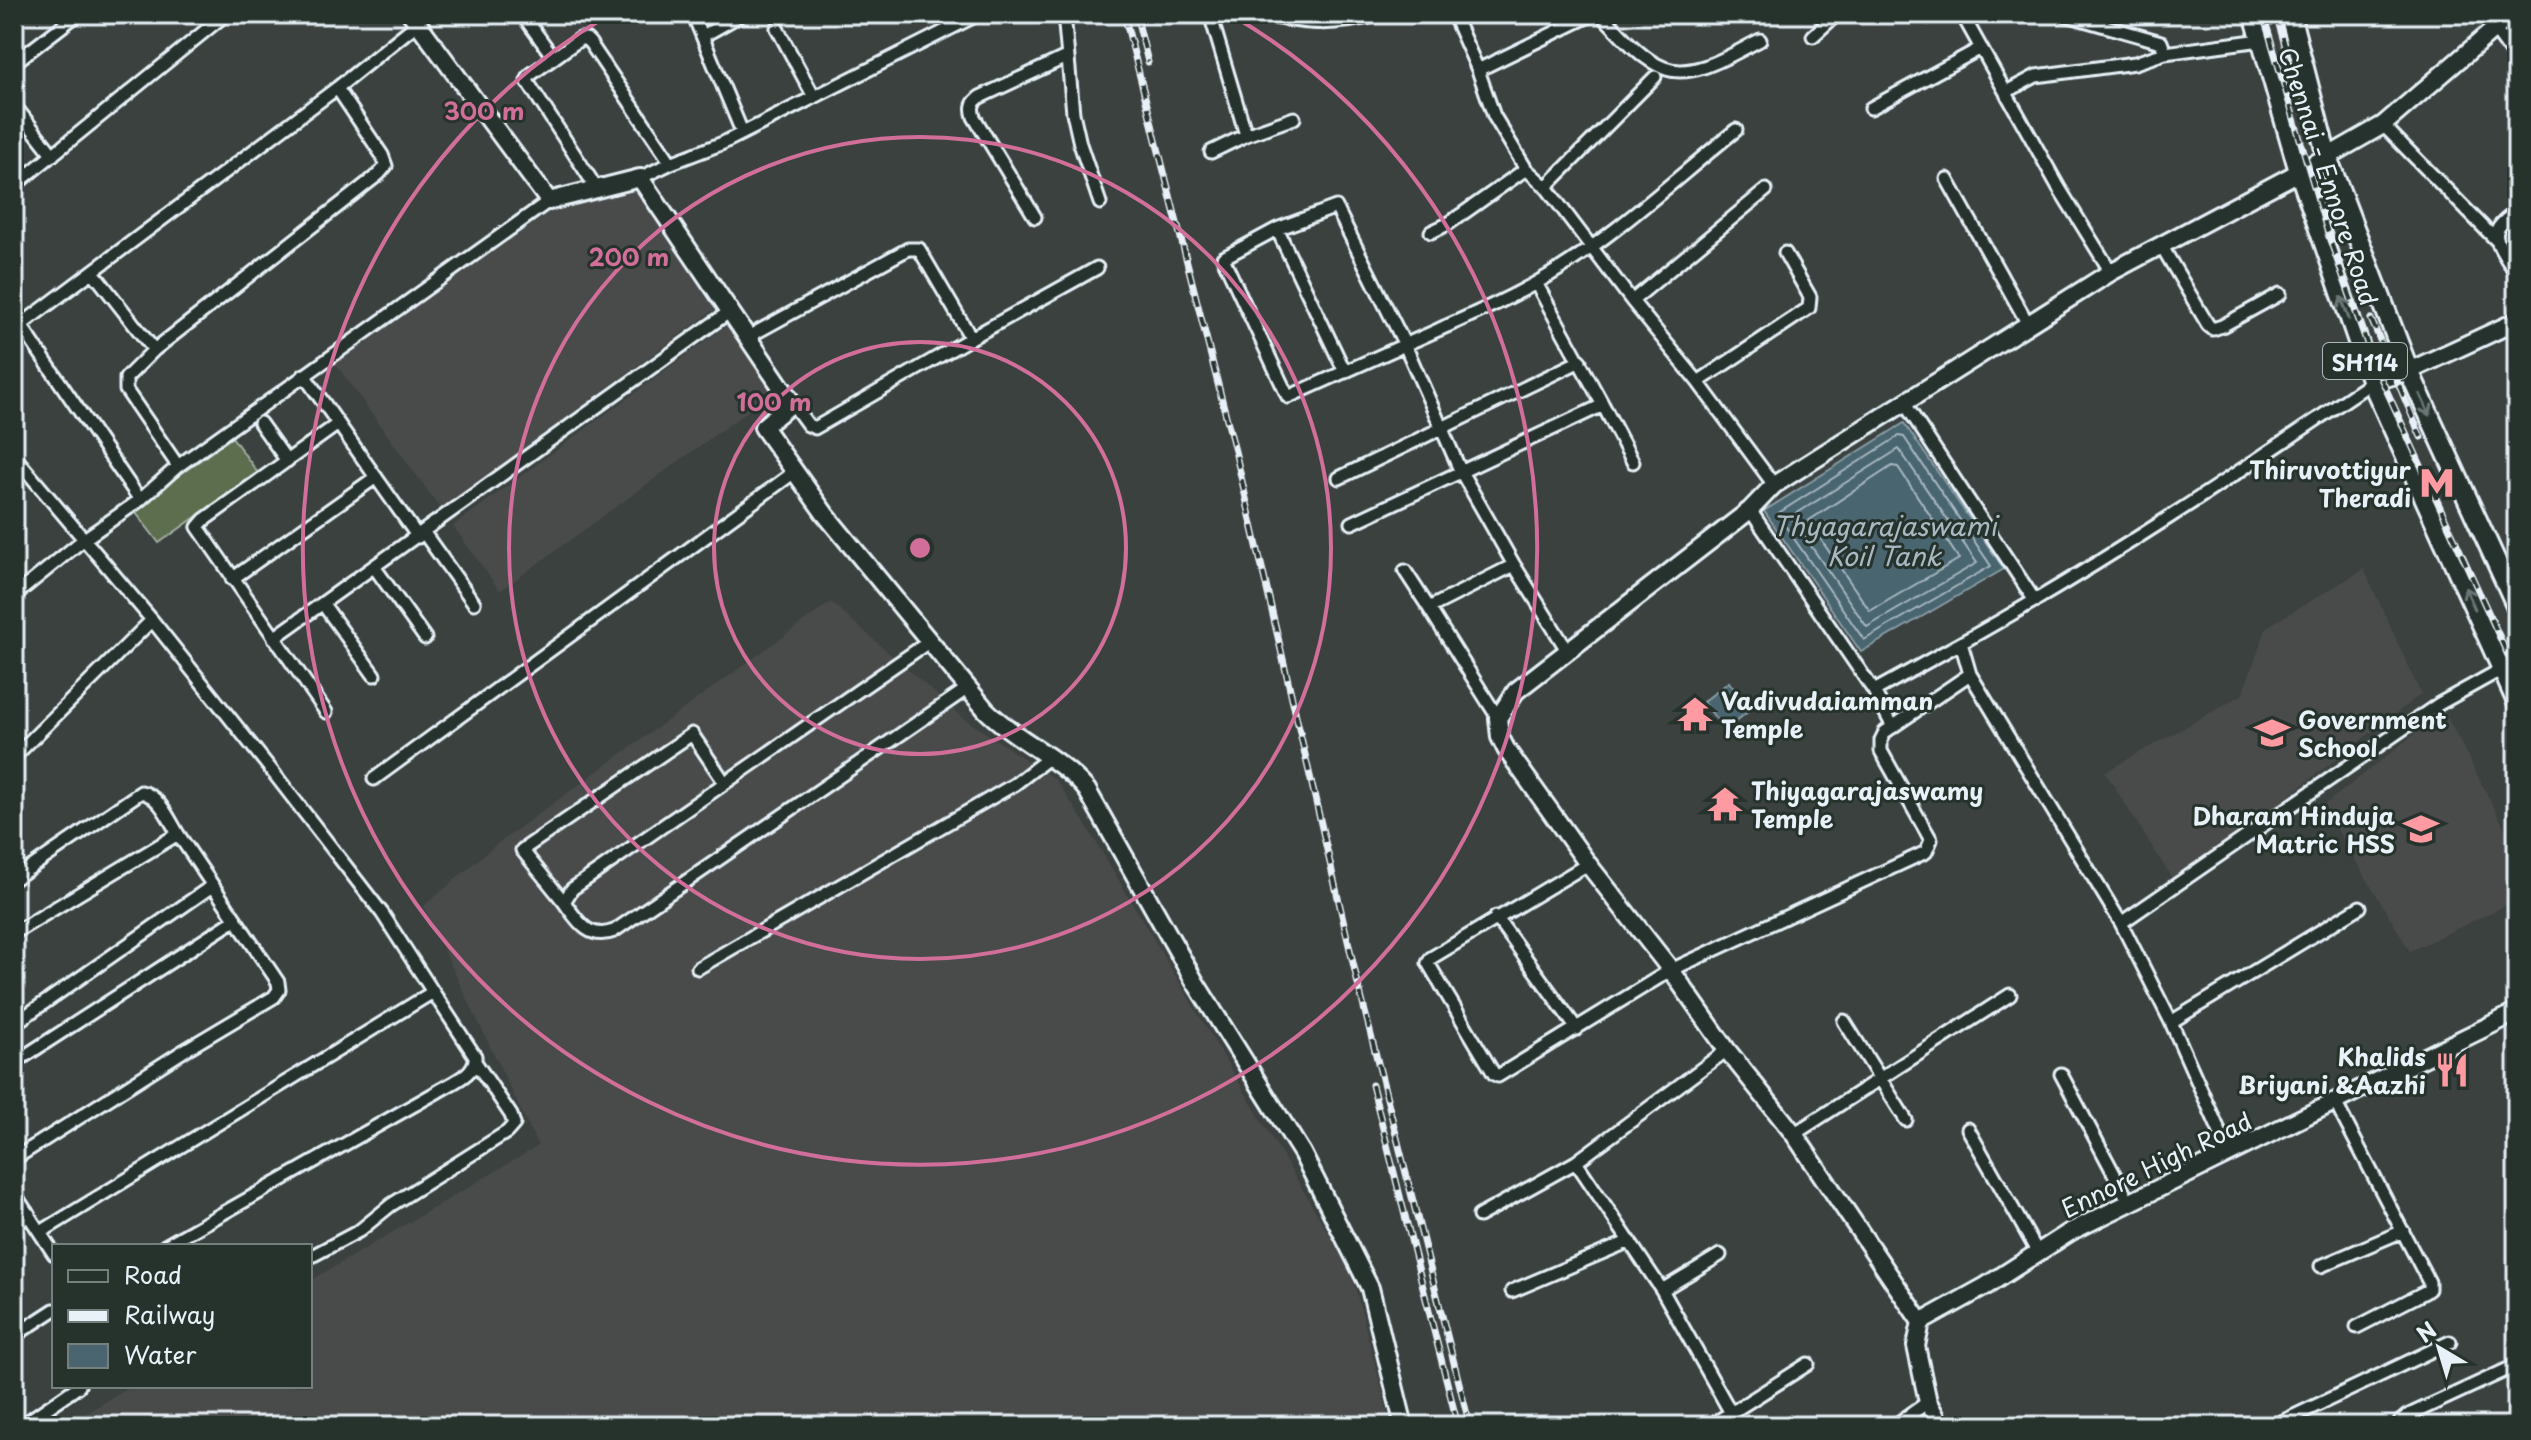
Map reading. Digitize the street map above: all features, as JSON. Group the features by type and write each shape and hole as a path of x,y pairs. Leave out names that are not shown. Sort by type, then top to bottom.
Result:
{"main road":[{"name":"Chennai - Ennore Road","path":"2254,14 2299,171 2372,382 2517,702"},
{"name":"Chennai - Ennore Road","path":"2290,14 2327,157 2409,371 2517,607"}],"street":[{"path":"14,63 78,14"},
{"path":"14,186 226,14"},
{"path":"522,14 554,58"},
{"path":"693,14 742,132"},
{"path":"703,36 742,14"},
{"path":"14,596 83,540 140,500 178,466 549,201 640,178 723,143 979,14"},
{"path":"1064,14 1073,113 1100,203"},
{"path":"1210,14 1246,135"},
{"path":"1260,14 1302,23 1383,14"},
{"path":"1453,14 1494,116 1526,169 1546,187 1774,485"},
{"path":"1478,70 1593,14"},
{"path":"1601,14 1633,45 1666,69 1706,65 1760,40"},
{"path":"1813,36 1837,14"},
{"path":"1923,14 1929,17 1938,14"},
{"path":"1962,14 2059,188 2111,272"},
{"path":"2063,14 2161,42 2165,53"},
{"path":"1498,718 1516,691 1750,510 1774,485 2111,272 2383,125 2512,14"},
{"path":"140,500 18,320 93,272 337,88 414,18 549,201"},
{"path":"777,28 814,97"},
{"path":"2495,30 2517,60"},
{"path":"597,189 527,81 530,75 580,39 586,39 671,163"},
{"path":"2006,92 2036,76 2135,63 2165,53 2261,40"},
{"path":"1871,108 1981,48"},
{"path":"1035,217 971,108 980,97 1066,57"},
{"path":"1546,187 1655,77"},
{"path":"178,466 126,390 126,378 154,350 386,166 382,155 337,88"},
{"path":"14,105 53,155"},
{"path":"1211,152 1246,135 1294,118"},
{"path":"2383,125 2498,242 2517,275"},
{"path":"1567,650 1460,470 1405,345 1336,207 1277,229 1223,258 1288,397 1345,372 1405,345 1513,296 1536,283 1591,248 1736,130"},
{"path":"1431,232 1448,224 1526,169"},
{"path":"640,178 746,338 808,425 815,428 1097,268"},
{"path":"1947,179 2028,324"},
{"path":"1632,301 1766,190"},
{"path":"2498,242 2498,228 2517,211"},
{"path":"1277,229 1345,372"},
{"path":"2161,245 2213,329 2280,294"},
{"path":"746,338 913,248 919,249 971,338"},
{"path":"1698,382 1809,308 1810,297 1785,253"},
{"path":"93,272 154,350"},
{"path":"1536,283 1633,462"},
{"path":"274,638 729,312"},
{"path":"1874,691 2035,601 2266,454 2372,382 2409,371 2517,321"},
{"path":"1339,478 1580,361"},
{"path":"304,375 376,477 474,603"},
{"path":"792,403 763,427 793,473 1002,726 1075,776 1096,804 1195,982 1302,1153 1370,1288 1404,1426"},
{"path":"1905,404 2035,601"},
{"path":"1352,523 1603,405"},
{"path":"260,423 287,461"},
{"path":"326,712 199,531 198,525 338,424"},
{"path":"14,456 152,620 382,913 511,1115 514,1124 507,1132 391,1205 359,1231 312,1256"},
{"path":"374,779 793,473"},
{"path":"232,579 376,477"},
{"path":"1750,510 1874,691 1893,727"},
{"path":"1429,608 1514,565"},
{"path":"375,568 425,638"},
{"path":"1405,571 1498,718 1500,737 1506,749 1727,1050 1794,1134 1921,1322 1916,1346 1928,1402 1941,1426"},
{"path":"323,604 374,675"},
{"path":"14,757 152,620"},
{"path":"564,902 572,889 930,641"},
{"path":"1961,643 1970,674 2121,923 2171,1022 2230,1155"},
{"path":"2121,923 2439,704 2502,669"},
{"path":"1588,864 1496,917 1431,958 1428,963 1494,1074 1503,1075 1671,970 1926,852 1931,840 1881,751 1881,740 1885,732 1970,674"},
{"path":"725,783 692,734 522,850 583,927 600,935 614,931 968,688"},
{"path":"698,968 1015,784 1050,757"},
{"path":"14,879 141,792 148,793 158,802 278,982 279,990 274,997 14,1159"},
{"path":"14,933 178,834"},
{"path":"14,1024 212,886"},
{"path":"2171,1022 2360,907"},
{"path":"1496,917 1577,1029"},
{"path":"14,1063 235,920"},
{"path":"41,1232 433,992"},
{"path":"1794,1134 2010,995"},
{"name":"Ennore High Road","path":"1921,1322 2070,1232 2517,1012"},
{"path":"1844,1021 1906,1120"},
{"path":"1479,1216 1576,1162 1727,1050"},
{"path":"169,1244 437,1092 471,1070 476,1063"},
{"path":"2061,1074 2129,1202"},
{"path":"2335,1102 2429,1282 2429,1289 2357,1327"},
{"path":"1968,1129 2038,1253"},
{"path":"1576,1162 1662,1290 1731,1413"},
{"path":"14,1193 52,1251"},
{"path":"14,1226 29,1214"},
{"path":"2321,1266 2403,1231"},
{"path":"1512,1291 1630,1241"},
{"path":"1662,1290 1720,1255"},
{"path":"14,1336 52,1311"},
{"path":"2273,1426 2450,1342"},
{"path":"1709,1426 1808,1364"},
{"path":"2400,1426 2407,1416 2517,1365"},
{"path":"21,1426 38,1421 77,1388"},
{"path":"1894,1426 1928,1402"}],"shaded area":[{"path":"635,190 715,309 441,509 335,363 550,211 570,203"},
{"path":"726,326 774,392 500,591 453,526"},
{"name":"Government School","path":"2364,569 2421,694 2175,883 2105,772 2242,695 2267,627"},
{"path":"831,602 963,718 1055,779 1084,822 1351,1271 1391,1426 65,1426 129,1388 312,1388 312,1280 538,1146 423,907 493,847"},
{"name":"Dharam Hinduja Matric HSS","path":"2444,711 2517,852 2517,900 2410,951 2323,806"}],"green space":[{"path":"232,437 258,473 159,543 133,509"}],"water":[{"name":"Thyagarajaswami Koil Tank","path":"1904,423 2004,569 1861,652 1764,511"},
{"path":"1729,682 1750,710 1725,730 1703,702"}],"railway":[{"path":"1124,14 1236,455 1357,980 1470,1426"},
{"path":"1136,14 1148,62"},
{"path":"2263,14 2329,237 2374,363 2517,675"},
{"path":"2276,14 2287,52"},
{"path":"2371,319 2421,437"},
{"path":"1372,1085 1458,1426"}],"place":[{"name":"Thiruvottiyur Theradi","path":"2437,483"},
{"name":"Vadivudaiamman Temple","path":"1695,714"},
{"name":"Government School","path":"2272,733"},
{"name":"Thiyagarajaswamy Temple","path":"1725,804"},
{"name":"Dharam Hinduja Matric HSS","path":"2421,829"},
{"name":"Khalids Briyani &Aazhi","path":"2452,1070"}]}
